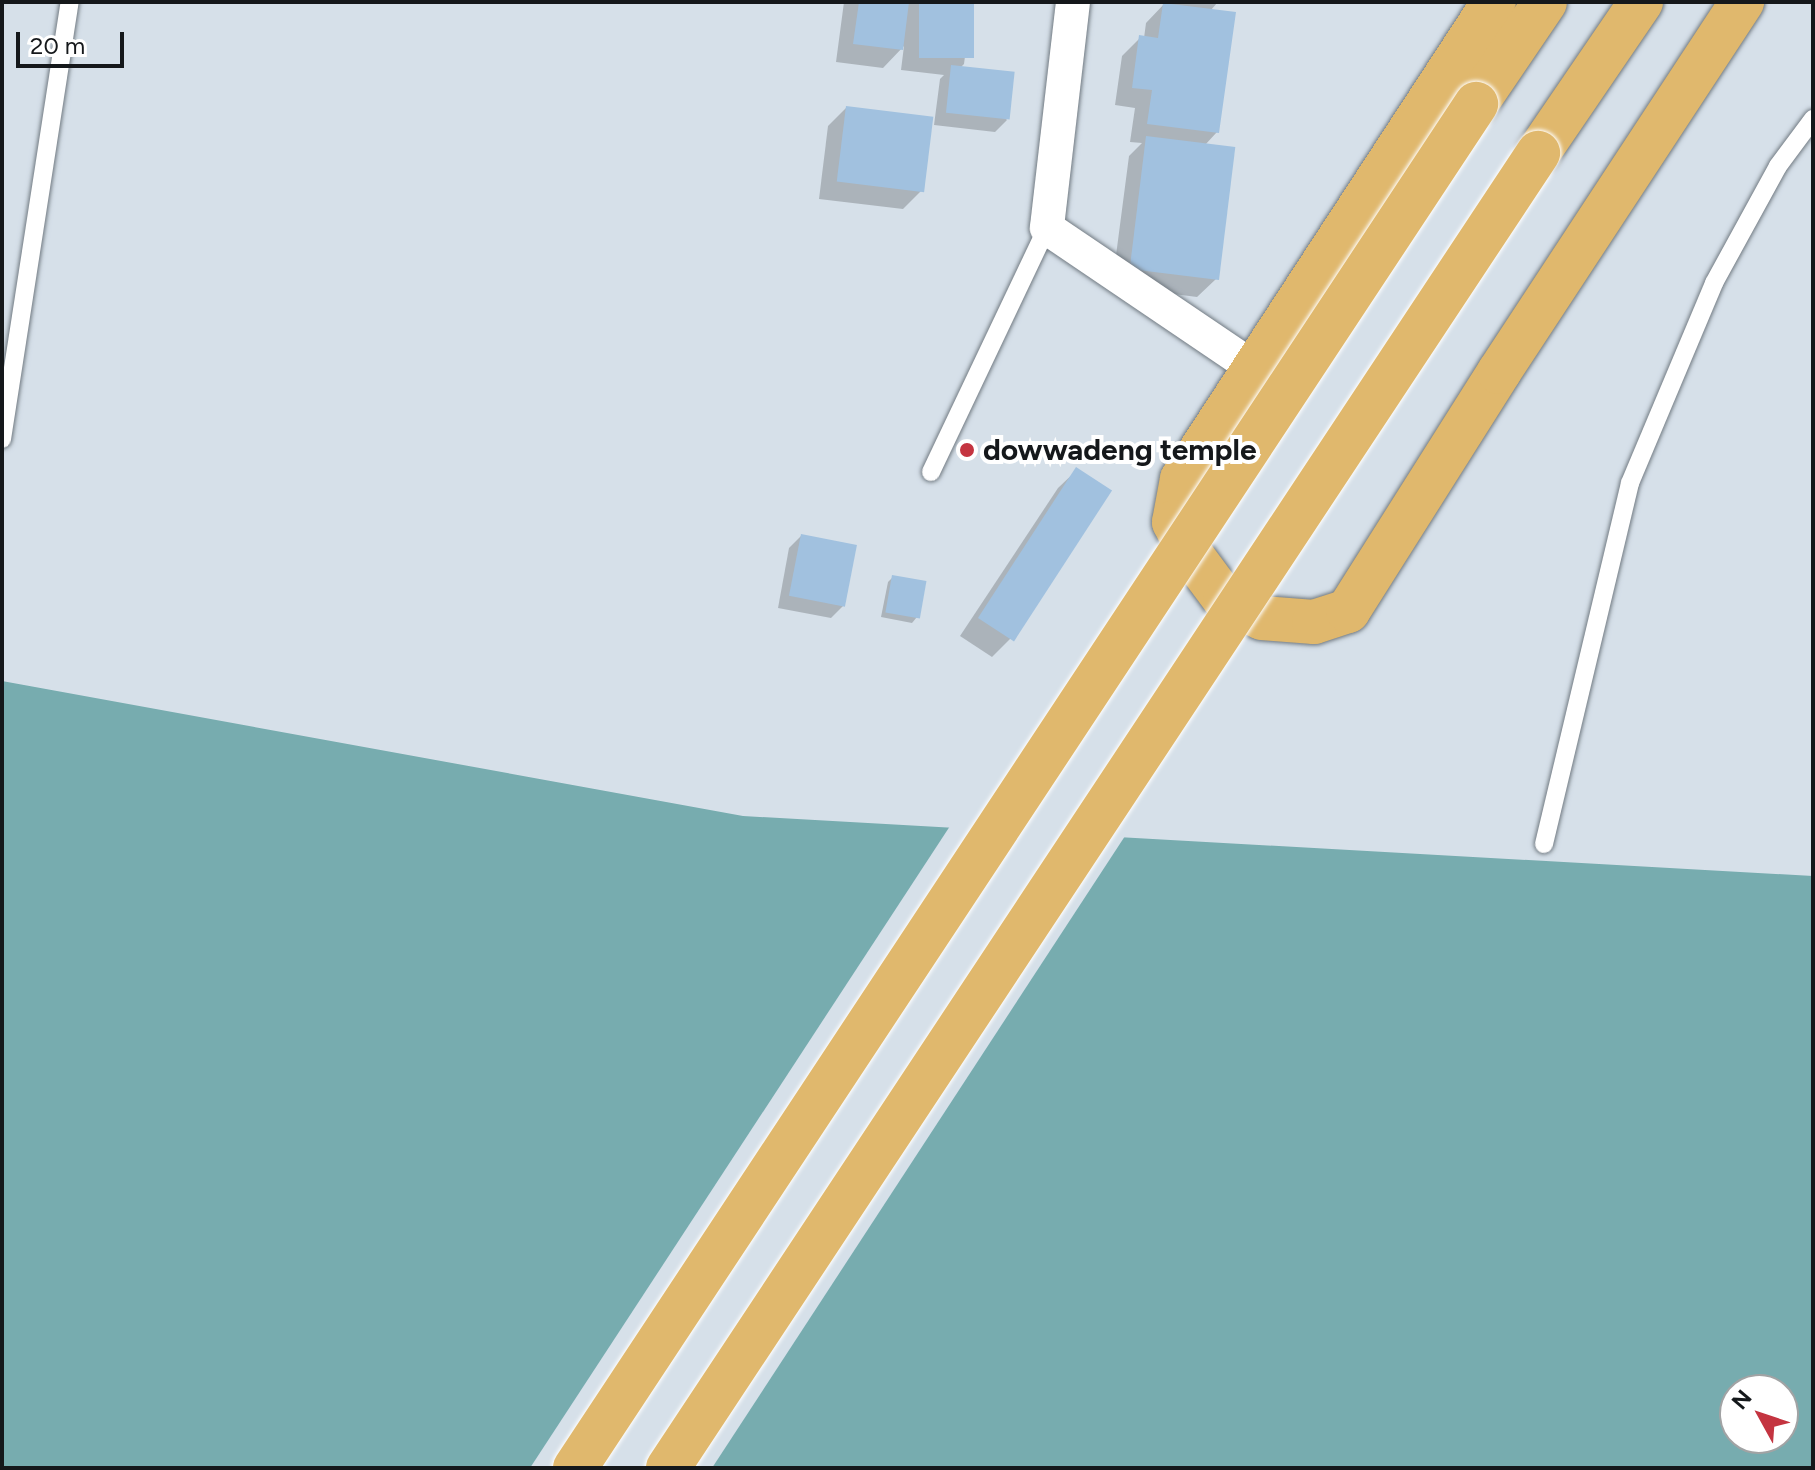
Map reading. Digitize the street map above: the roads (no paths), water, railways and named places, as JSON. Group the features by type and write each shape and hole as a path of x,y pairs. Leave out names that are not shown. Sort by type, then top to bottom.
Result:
{"main road":[{"path":"1494,2 1182,479 1174,522 1190,553 1225,600 1262,618 1314,622 1348,611 1499,372 1742,2"},
{"path":"575,1468 1545,2"},
{"path":"668,1468 1641,2"}],"street":[{"path":"1073,2 1047,228 1254,368"}],"lane":[{"path":"2,439 70,2"},
{"path":"1544,844 1630,483 1714,283 1778,166 1813,119"},
{"path":"931,472 1047,228"}],"water":[{"path":"2,681 743,816 1813,876 1813,1468 2,1468"}],"place":[{"name":"dowwadeng temple","path":"967,450"}]}
